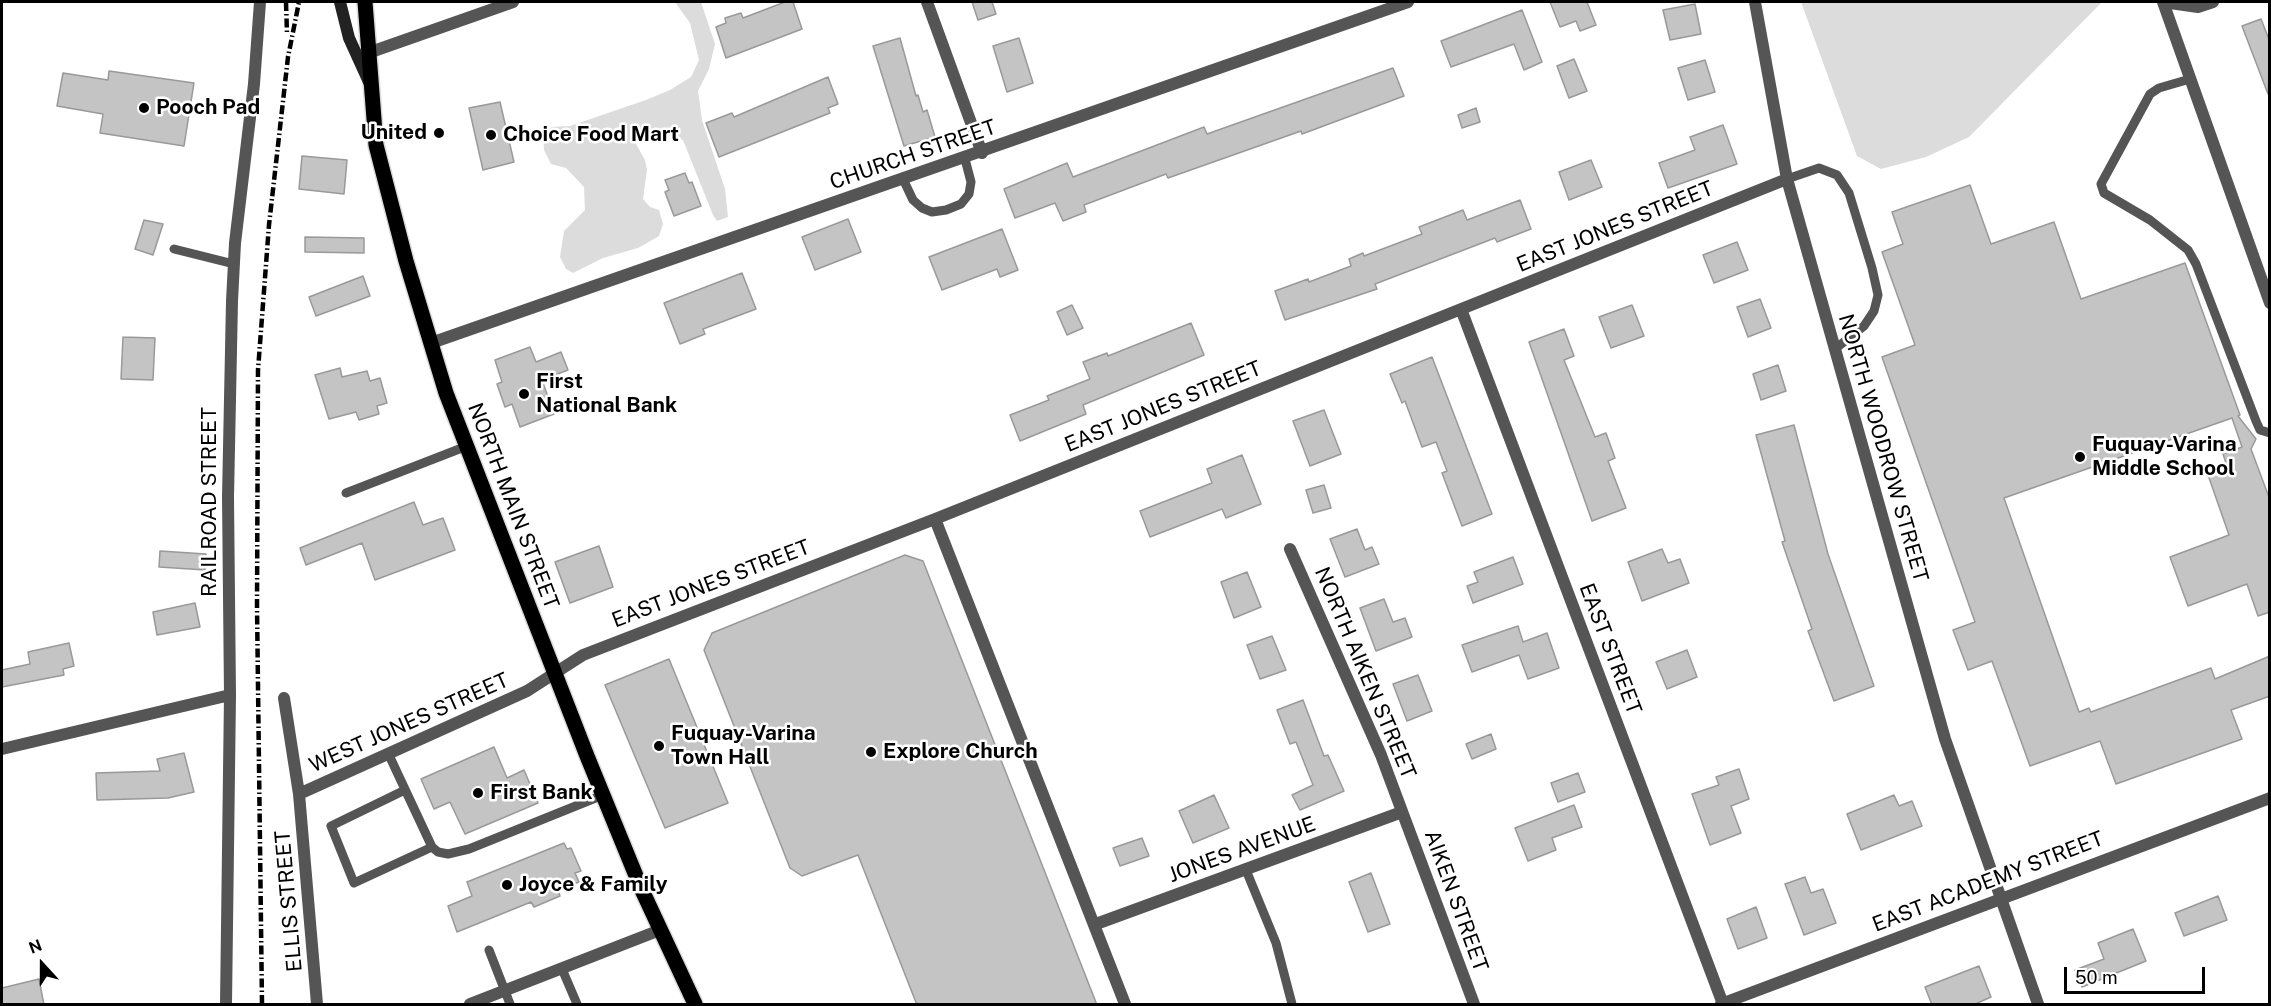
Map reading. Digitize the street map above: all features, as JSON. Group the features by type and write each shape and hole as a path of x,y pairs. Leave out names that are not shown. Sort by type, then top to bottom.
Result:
{"main road":[{"path":"340,2 349,38 370,83"},
{"name":"NORTH MAIN STREET","path":"365,2 376,145 431,343 467,446 603,795 660,930 695,1005"}],"street":[{"name":"RAILROAD STREET","path":"226,1005 230,695 228,497 234,264 254,84 260,2"},
{"path":"368,53 513,2"},
{"path":"927,2 982,153"},
{"name":"CHURCH STREET","path":"431,343 965,159 1408,2"},
{"name":"NORTH WOODROW STREET","path":"1755,2 1787,179 1945,739 2038,1005"},
{"path":"2213,2 2198,7 2163,2 2268,296"},
{"name":"EAST JONES STREET","path":"555,673 583,655 934,519 1787,179"},
{"name":"EAST STREET","path":"1461,309 1722,1004"},
{"path":"934,519 1125,1005"},
{"name":"NORTH AIKEN STREET","path":"1290,549 1381,755 1402,812"},
{"name":"WEST JONES STREET","path":"284,698 299,794 527,691 555,673"},
{"path":"2,749 230,695"},
{"name":"ELLIS STREET","path":"299,794 317,1005"},
{"name":"EAST ACADEMY STREET","path":"1722,1004 2270,798"},
{"name":"JONES AVENUE","path":"1095,924 1402,812"},
{"name":"AIKEN STREET","path":"1402,812 1474,1005"},
{"path":"470,1005 660,930"}],"lane":[{"path":"2190,79 2159,88 2150,94 2101,184 2104,194 2159,226 2188,250 2196,264 2256,422 2260,430 2270,433"},
{"path":"903,179 913,201 922,208 932,212 946,210 961,204 969,194 971,182 965,159"},
{"path":"1787,179 1819,168 1837,175 1849,193 1872,268 1878,296 1874,311 1864,326 1835,349"},
{"path":"174,249 234,264"},
{"path":"346,493 467,446"},
{"path":"388,753 432,847 438,852 448,854 469,849 603,795"},
{"path":"405,790 331,826 354,883 432,847"},
{"path":"1246,870 1276,943 1292,1005"},
{"path":"489,950 510,1005"},
{"path":"562,969 577,1005"}],"shaded area":[{"path":"675,2 701,2 715,44 709,69 698,91 702,120 725,189 728,217 717,221 713,215 683,140 646,127 635,133 635,142 645,160 647,170 643,199 650,207 659,210 663,224 659,236 638,248 603,258 573,273 566,269 560,257 564,231 585,210 584,187 566,168 551,164 544,150 543,131 552,127 570,126 646,100 670,90 691,77 699,60 690,23"},
{"path":"1801,2 2102,2 1969,137 1926,157 1881,169 1857,156"}],"building":[{"path":"785,2 793,2 802,29 726,58 716,27 726,23 725,18 741,13 743,18"},
{"path":"972,2 992,2 996,14 978,20"},
{"path":"1550,2 1587,2 1596,25 1580,31 1576,21 1560,27"},
{"path":"1695,4 1701,34 1670,40 1663,10"},
{"path":"1522,10 1542,62 1524,70 1514,44 1451,67 1441,41"},
{"path":"2261,19 2270,42 2268,94 2242,26"},
{"path":"900,38 916,96 918,95 923,112 927,110 935,137 904,146 873,46"},
{"path":"1019,38 1033,83 1007,92 993,46"},
{"path":"1574,59 1587,91 1569,98 1557,66"},
{"path":"1705,60 1715,92 1688,100 1678,68"},
{"path":"1393,68 1404,96 1302,134 1301,131 1168,178 1166,174 1084,205 1086,212 1063,221 1055,203 1015,218 1004,189 1067,163 1073,177 1204,127 1207,134"},
{"path":"109,71 194,83 184,146 100,133 103,114 57,106 63,73 108,80"},
{"path":"828,77 838,104 828,108 830,113 719,157 706,123 732,113 734,117"},
{"name":"Choice Food Mart","path":"500,102 514,162 483,170 469,108"},
{"path":"1476,108 1480,122 1462,128 1458,115"},
{"path":"1723,125 1737,164 1668,188 1659,163 1695,150 1690,137"},
{"path":"302,156 347,160 344,194 299,189"},
{"path":"1591,160 1602,187 1569,200 1559,172"},
{"path":"685,173 689,183 692,182 701,206 674,216 665,192 669,190 665,180"},
{"name":"Fuquay-Varina Middle School","path":"1970,185 1991,244 2054,222 2081,299 2185,263 2240,415 2238,416 2256,439 2251,449 2270,500 2270,612 2258,616 2247,584 2188,606 2170,557 2229,535 2208,475 2228,469 2223,454 2242,447 2232,418 2004,498 2079,712 2089,708 2091,712 2211,668 2215,679 2270,656 2270,696 2231,710 2242,739 2116,784 2100,741 2030,766 1992,661 1968,670 1953,630 1975,622 1882,357 1915,345 1882,252 1903,244 1892,212"},
{"path":"1520,200 1531,229 1497,242 1495,238 1375,284 1377,289 1285,320 1275,291 1308,279 1309,282 1351,266 1349,259 1363,253 1364,256 1422,234 1419,227 1463,210 1467,220"},
{"path":"848,219 861,252 815,270 802,237"},
{"path":"144,220 163,224 153,255 135,249"},
{"path":"1002,229 1018,270 1000,277 997,269 942,290 929,257"},
{"path":"305,237 364,238 364,253 305,252"},
{"path":"1737,242 1748,270 1714,283 1703,255"},
{"path":"742,273 756,309 703,329 705,334 680,344 664,303"},
{"path":"363,276 370,296 316,316 309,297"},
{"path":"1760,299 1771,328 1748,337 1737,307"},
{"path":"1072,305 1083,328 1067,335 1057,312"},
{"path":"1632,305 1644,336 1611,348 1599,317"},
{"path":"1191,323 1204,355 1083,405 1086,414 1020,441 1010,415 1049,400 1047,396 1090,379 1083,362 1107,353 1108,356"},
{"path":"1564,329 1574,356 1564,360 1595,437 1606,433 1615,458 1608,461 1626,508 1592,521 1529,342"},
{"path":"123,337 155,338 153,380 121,379"},
{"name":"First National Bank","path":"530,347 536,362 561,352 568,370 542,380 554,414 520,427 512,404 505,407 497,384 502,382 495,360"},
{"path":"1432,357 1492,514 1462,526 1442,473 1447,471 1436,442 1422,447 1405,401 1402,403 1390,374"},
{"path":"1778,365 1786,391 1761,400 1753,374"},
{"path":"340,368 342,377 367,371 370,381 380,378 387,403 377,406 379,414 359,420 356,412 329,419 315,375"},
{"path":"1324,410 1341,454 1310,466 1293,421"},
{"path":"1794,425 1828,554 1874,686 1834,701 1808,631 1812,629 1782,542 1785,541 1756,435"},
{"path":"1242,455 1261,504 1226,518 1222,509 1150,537 1140,511 1212,483 1207,469"},
{"path":"1324,485 1331,508 1313,513 1306,490"},
{"path":"414,502 423,525 443,518 455,550 375,580 362,543 306,565 300,548"},
{"path":"1357,529 1365,550 1372,547 1379,564 1345,577 1330,539"},
{"path":"599,546 613,587 570,603 555,562"},
{"path":"1662,549 1668,563 1680,559 1689,583 1642,601 1628,562"},
{"path":"160,551 206,554 205,570 159,567"},
{"name":"Explore Church","path":"905,555 923,561 1097,1005 917,1005 858,855 802,876 790,868 704,650 712,633"},
{"path":"1513,557 1523,584 1473,603 1467,586 1478,582 1474,572"},
{"path":"1247,572 1261,607 1234,618 1221,582"},
{"path":"1384,599 1393,622 1405,618 1412,637 1376,651 1360,608"},
{"path":"195,603 200,627 157,635 153,612"},
{"path":"1518,626 1523,642 1547,633 1559,668 1528,679 1519,655 1472,672 1462,645"},
{"path":"1272,636 1286,670 1260,679 1247,645"},
{"path":"69,643 74,666 63,669 64,675 2,687 2,670 30,664 28,652"},
{"path":"1687,650 1697,677 1667,689 1656,662"},
{"path":"669,659 728,803 665,828 605,685"},
{"path":"1418,675 1432,711 1407,721 1393,684"},
{"path":"1303,700 1324,756 1328,755 1344,791 1300,810 1292,795 1313,785 1296,742 1290,744 1277,710"},
{"path":"1491,734 1496,749 1472,759 1466,744"},
{"path":"494,747 507,778 524,770 538,803 465,834 450,802 434,809 421,779"},
{"path":"184,753 194,792 168,798 97,800 96,773 160,771 157,759"},
{"path":"1739,769 1749,799 1731,806 1741,833 1710,845 1692,794 1719,785 1716,777"},
{"path":"1578,773 1585,792 1558,802 1551,783"},
{"path":"1214,795 1229,828 1193,843 1179,811"},
{"path":"1894,795 1899,806 1912,801 1922,826 1861,850 1847,814"},
{"path":"1574,805 1582,827 1552,838 1556,850 1528,861 1515,828"},
{"path":"1142,838 1149,856 1120,866 1113,848"},
{"path":"564,843 567,849 571,848 581,871 575,873 579,882 558,890 560,896 534,907 531,902 457,932 448,906 472,896 467,882"},
{"path":"1371,873 1390,924 1368,932 1349,882"},
{"path":"1805,877 1811,893 1823,889 1836,923 1804,935 1785,884"},
{"path":"2218,896 2227,920 2184,936 2175,913"},
{"path":"1756,907 1767,938 1738,949 1727,919"},
{"path":"2133,929 2146,961 2082,987 2075,970 2104,959 2098,943"},
{"path":"1979,966 1991,997 1973,1005 1932,1005 1925,987"},
{"path":"39,979 44,1005 2,1005 2,988"}],"railway":[{"path":"286,2 287,33"},
{"path":"262,1004 257,606 258,370 269,225 288,57 299,2"}],"place":[{"name":"Pooch Pad","path":"144,108"},
{"name":"United","path":"439,133"},
{"name":"Choice Food Mart","path":"491,135"},
{"name":"First National Bank","path":"524,394"},
{"name":"Fuquay-Varina Middle School","path":"2080,457"},
{"name":"Fuquay-Varina Town Hall","path":"659,746"},
{"name":"Explore Church","path":"871,752"},
{"name":"First Bank","path":"478,793"},
{"name":"Joyce & Family","path":"507,885"}]}
